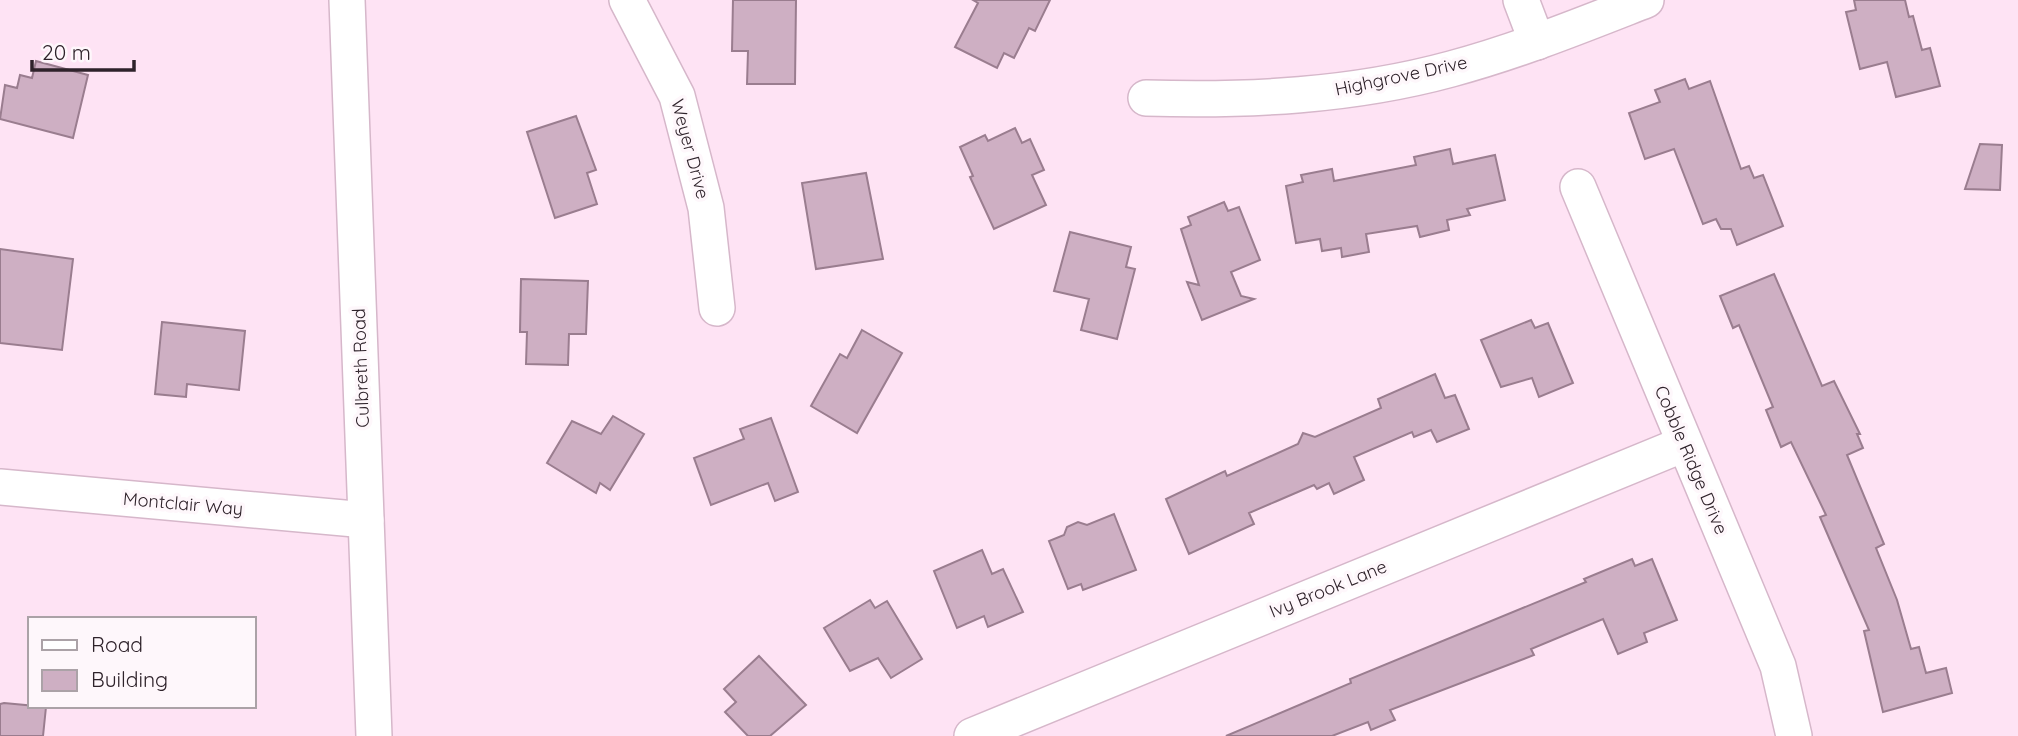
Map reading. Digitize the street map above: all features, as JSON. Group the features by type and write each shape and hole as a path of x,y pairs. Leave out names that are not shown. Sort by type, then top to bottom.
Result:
{"street":[{"name":"Culbreth Road","path":"347,0 373,736"},
{"name":"Weyer Drive","path":"627,0 677,96 706,208 717,308"},
{"path":"1521,0 1537,42"},
{"name":"Highgrove Drive","path":"1146,98 1218,100 1359,88 1450,69 1537,42 1646,0"},
{"name":"Cobble Ridge Drive","path":"1578,187 1777,666 1794,736"},
{"name":"Ivy Brook Lane","path":"972,736 1684,444"},
{"name":"Montclair Way","path":"0,487 366,520"}],"building":[{"path":"733,0 796,0 795,84 747,84 748,51 732,51"},
{"path":"973,0 1050,0 1035,31 1029,28 1014,58 1004,53 997,68 955,47 978,3"},
{"path":"1854,0 1905,0 1909,17 1913,16 1922,50 1930,48 1940,86 1896,97 1887,62 1860,69 1846,12 1856,10"},
{"path":"36,61 88,75 73,138 0,119 5,85 17,88 20,75 32,78"},
{"path":"1685,79 1689,89 1710,81 1741,169 1749,166 1754,178 1763,175 1783,226 1737,245 1731,229 1721,229 1716,219 1703,224 1674,149 1645,159 1629,113 1660,102 1655,90"},
{"path":"576,116 596,170 587,173 597,204 555,218 527,132"},
{"path":"1015,128 1022,143 1030,139 1044,170 1032,175 1046,205 994,229 970,177 973,176 960,147 985,135 988,141"},
{"path":"1980,144 2002,145 2000,190 1965,189"},
{"path":"1450,149 1453,164 1495,155 1505,200 1467,209 1470,215 1447,220 1449,230 1420,237 1417,226 1366,234 1369,252 1342,257 1341,248 1322,251 1320,239 1296,243 1286,186 1303,182 1301,175 1332,169 1334,181 1416,165 1414,157"},
{"path":"866,173 883,259 816,269 802,183"},
{"path":"1224,202 1228,211 1239,207 1260,260 1231,272 1241,296 1254,299 1202,320 1187,282 1199,285 1181,229 1191,225 1188,217"},
{"path":"1070,232 1131,247 1126,267 1135,269 1117,339 1081,330 1089,299 1054,291"},
{"path":"0,249 73,259 62,350 0,343"},
{"path":"1774,274 1822,386 1834,381 1860,434 1857,434 1863,448 1847,455 1884,544 1876,548 1897,600 1911,649 1919,647 1926,673 1946,668 1952,693 1883,712 1864,631 1869,630 1820,517 1826,515 1791,442 1781,447 1766,410 1773,407 1739,325 1733,328 1720,296"},
{"path":"521,279 588,281 586,334 569,334 568,365 526,364 527,332 520,332"},
{"path":"1531,320 1535,328 1548,323 1573,383 1539,397 1532,378 1501,387 1481,340"},
{"path":"162,322 245,331 239,390 187,384 186,397 155,394"},
{"path":"862,330 902,353 857,433 811,406 840,354 847,358"},
{"path":"1435,374 1445,398 1455,395 1469,429 1437,442 1431,430 1414,437 1412,432 1354,457 1364,480 1334,494 1329,483 1317,489 1314,485 1249,513 1254,524 1189,554 1166,499 1225,471 1227,476 1298,444 1303,433 1315,437 1381,408 1378,399"},
{"path":"613,416 644,434 610,490 600,483 596,493 547,463 572,421 601,434"},
{"path":"771,418 798,492 775,501 768,483 711,505 694,458 744,439 740,429"},
{"path":"1114,514 1136,570 1083,590 1081,584 1068,589 1049,541 1064,535 1067,527 1078,522 1087,525"},
{"path":"982,550 992,574 1003,569 1023,612 988,627 984,616 957,628 934,571"},
{"path":"1632,559 1635,566 1652,559 1677,620 1644,633 1647,642 1618,654 1603,619 1531,649 1534,655 1390,710 1395,720 1371,730 1368,722 1332,736 1226,736 1351,683 1350,679 1586,582 1584,579"},
{"path":"870,600 875,608 887,601 922,659 891,678 878,658 850,671 824,628"},
{"path":"759,656 806,705 770,736 748,736 725,712 736,702 724,689"},
{"path":"0,704 46,708 43,736 0,736"}]}
